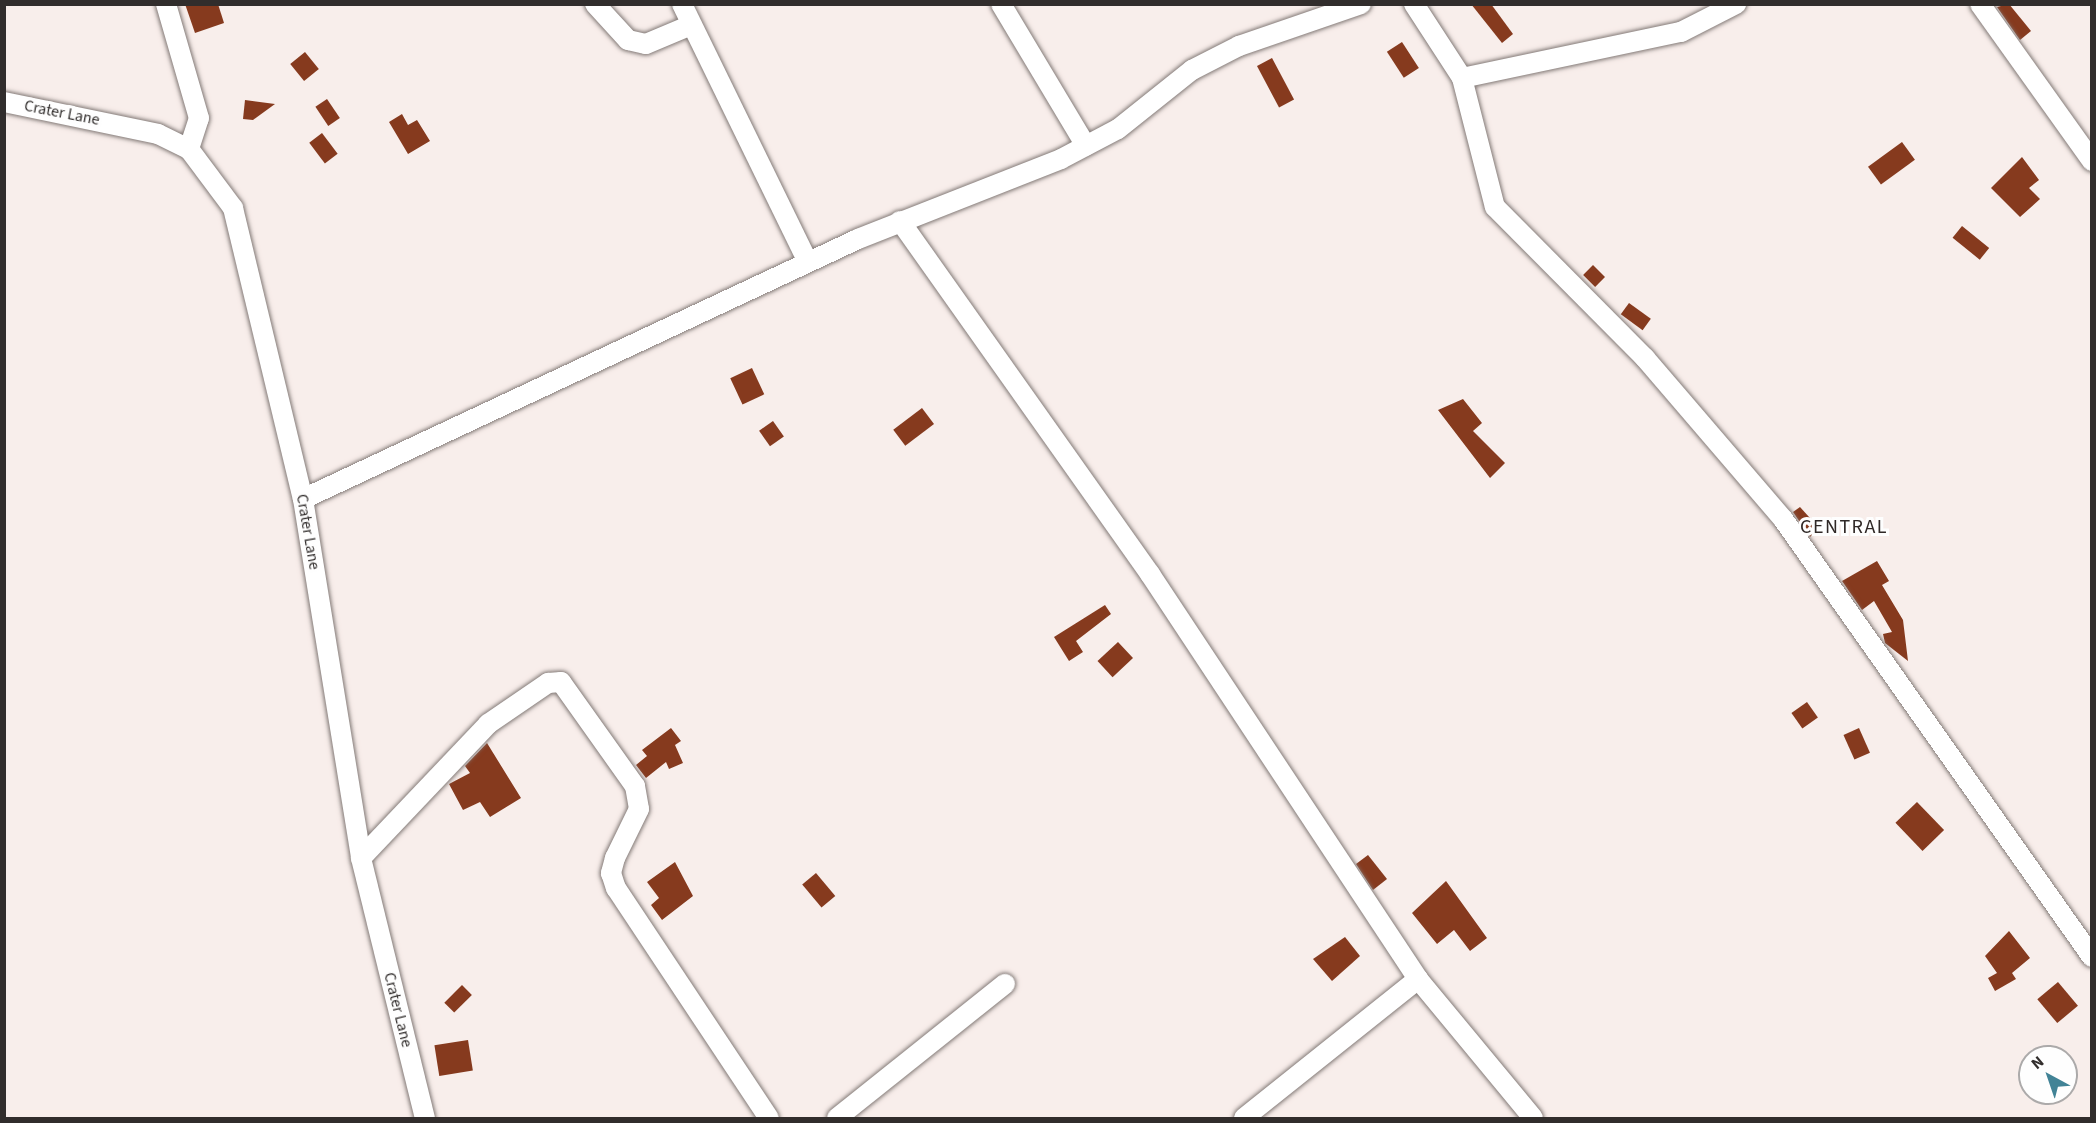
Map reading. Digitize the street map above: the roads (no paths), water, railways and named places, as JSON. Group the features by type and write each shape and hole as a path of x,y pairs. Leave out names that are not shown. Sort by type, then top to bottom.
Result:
{"street":[{"path":"166,4 199,118 189,149"},
{"path":"595,4 628,40 646,44 691,25"},
{"path":"682,4 808,262"},
{"path":"1001,4 1086,146"},
{"path":"303,499 808,262 900,221 1086,146 1220,56 1361,4"},
{"path":"1414,4 1462,78 1495,207 1645,358 1783,519 2091,957"},
{"path":"1980,4 2091,161"},
{"path":"1462,78 1681,32 1726,8"},
{"name":"Crater Lane","path":"4,102 158,134 189,149 233,208 303,499 361,858 425,1119"},
{"path":"900,221 1150,574 1418,979 1533,1119"},
{"path":"361,858 488,724 548,683 561,682 636,786 639,809 615,858 611,873 616,888 769,1119"},
{"path":"1244,1119 1418,979"},
{"path":"837,1119 1005,984"}],"district":[{"name":"CENTRAL","path":"1844,527"}]}
